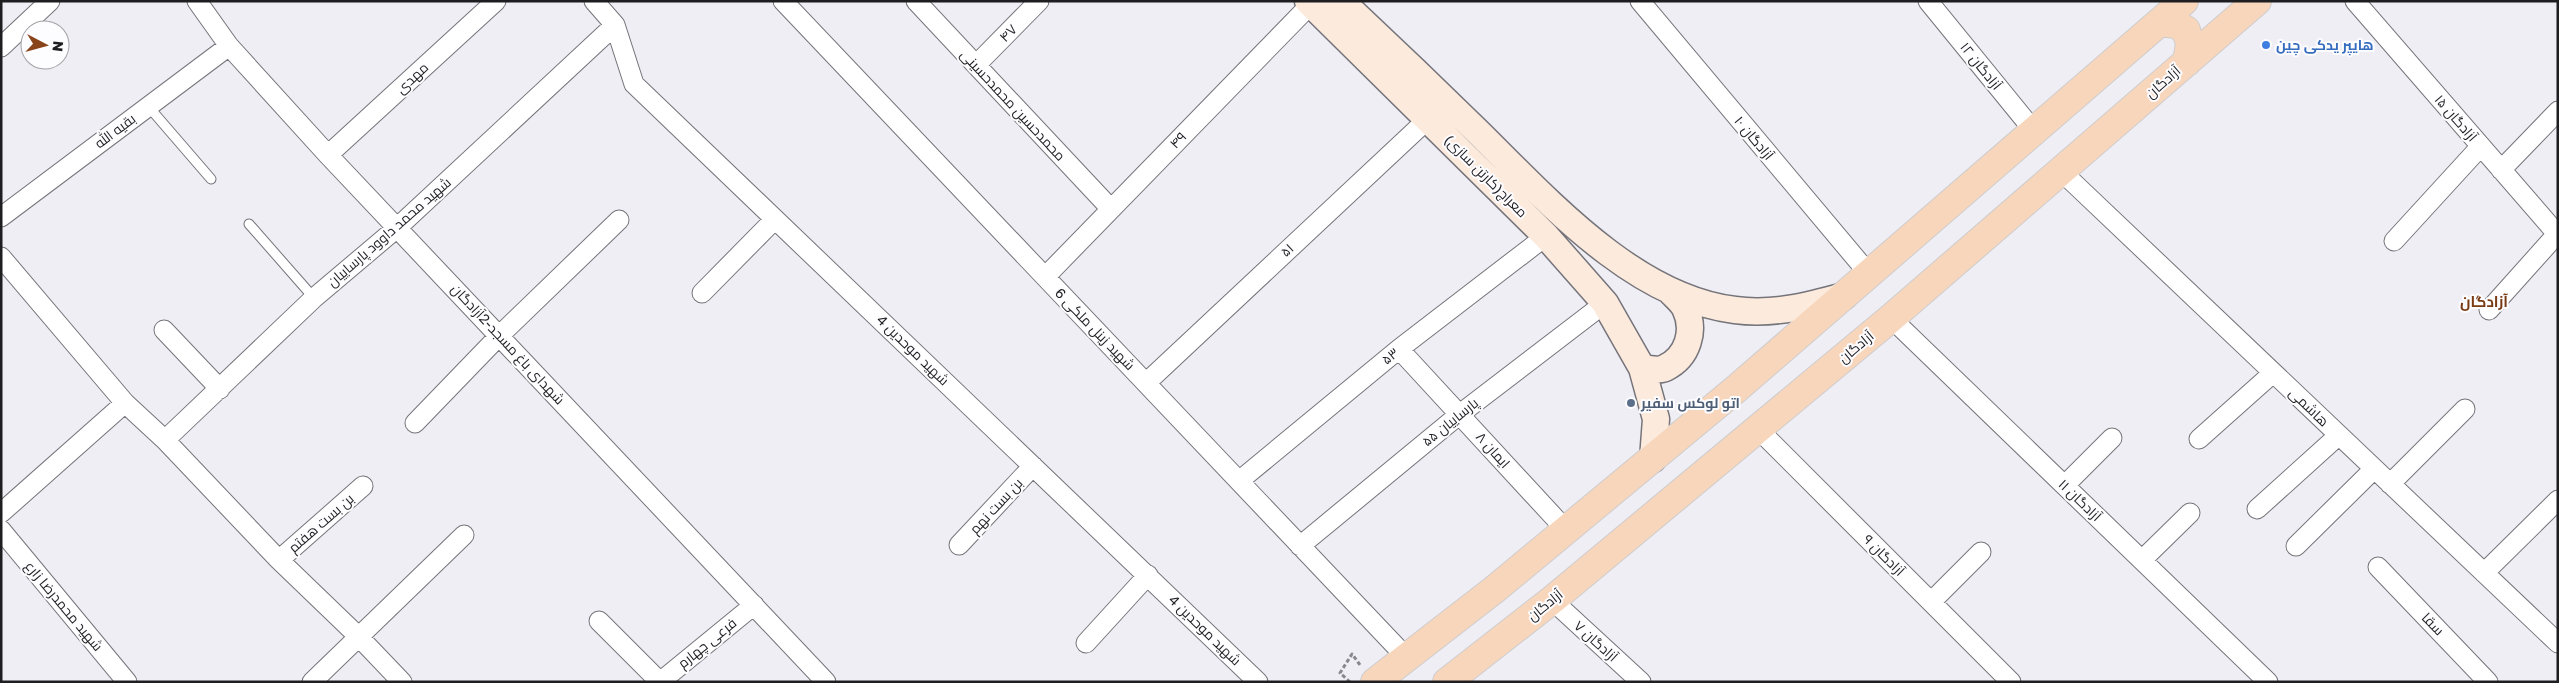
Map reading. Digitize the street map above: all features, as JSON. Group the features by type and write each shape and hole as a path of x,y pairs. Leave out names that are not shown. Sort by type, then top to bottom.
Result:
{"main road":[{"path":"1375,682 1495,589 1652,459 1844,296 2184,1"},
{"name":"آزادگان","path":"1447,682 1552,600 1891,318 2187,62 2244,4"},
{"path":"2160,22 2176,24 2186,30 2190,44 2187,62"}],"street":[{"path":"1,47 50,1"},
{"name":"شهدای‌ باغ مسجد-2آزادگان","path":"197,1 229,46 328,155 826,682"},
{"name":"مهدی","path":"328,155 496,1"},
{"name":"4 شهید موحدین","path":"594,1 615,25 634,84 1258,682"},
{"name":"6 شهید زینل ملکی","path":"783,1 1406,657"},
{"name":"محمدحسین محمدحسینی","path":"916,1 1110,209"},
{"name":"۴۷","path":"976,65 1039,1"},
{"name":"معراج(کارتن سازی)","path":"1341,1 1569,220 1642,276 1672,293"},
{"name":"۱۰ آزادگان","path":"1640,1 1869,274"},
{"name":"۱۵ آزادگان","path":"2355,1 2558,234"},
{"name":"۱۲ آزادگان","path":"1929,2 2034,131"},
{"name":"۴۹","path":"1045,277 1310,3"},
{"name":"معراج(کارتن سازی)","path":"1310,3 1429,118 1546,236 1605,303 1642,368 1656,418 1652,459"},
{"name":"شهید محمد داوود پارساییان","path":"165,440 314,298 398,227 615,25"},
{"name":"بقیه الله","path":"1,217 229,46"},
{"path":"2501,170 2558,111"},
{"name":"۵۱","path":"1146,383 1429,118"},
{"path":"2394,241 2481,146"},
{"name":"هاشمی","path":"2061,171 2484,573 2557,639"},
{"path":"702,293 775,218"},
{"path":"415,423 500,335 619,220"},
{"path":"2489,310 2558,234"},
{"name":"۵۳","path":"1239,482 1399,349 1546,236"},
{"path":"1,257 125,403 165,440 279,560 360,637 402,682"},
{"path":"1672,293 1734,310 1775,312 1844,296"},
{"path":"1642,368 1664,369 1679,358 1689,342 1690,324 1684,306 1672,293"},
{"name":"پارساییان ۵۵","path":"1300,546 1460,414 1605,303"},
{"name":"۱۱ آزادگان","path":"1891,318 2268,682"},
{"path":"164,330 220,389"},
{"name":"۸ ایمان","path":"1399,349 1566,530"},
{"path":"2199,439 2273,373"},
{"path":"1,513 125,403"},
{"path":"2390,484 2465,409"},
{"name":"۹ آزادگان","path":"1757,428 2010,682"},
{"path":"2257,509 2339,435"},
{"path":"2065,486 2112,438"},
{"name":"بن بست نهم","path":"959,545 1033,466"},
{"path":"2296,546 2374,469"},
{"name":"بن بست هفتم","path":"279,560 363,486"},
{"path":"2484,573 2558,500"},
{"path":"2142,560 2190,513"},
{"name":"شهید محمدرضا زارع","path":"1,530 127,682"},
{"path":"312,682 464,535"},
{"path":"1931,602 1981,552"},
{"name":"سقا","path":"2378,567 2488,682"},
{"path":"1086,643 1148,576"},
{"name":"۷ آزادگان","path":"1552,600 1641,682"},
{"name":"فرعی چهارم","path":"660,682 754,605"},
{"path":"599,621 660,682"}],"lane":[{"path":"148,106 211,179"},
{"path":"249,224 314,298"}],"path":[{"path":"1350,682 1340,673 1352,654"}],"place":[{"name":"هایپر یدکی چین","path":"2266,45"},
{"name":"اتو لوکس سفیر","path":"1631,403"}],"district":[{"name":"آزادگان","path":"2484,302"}]}
